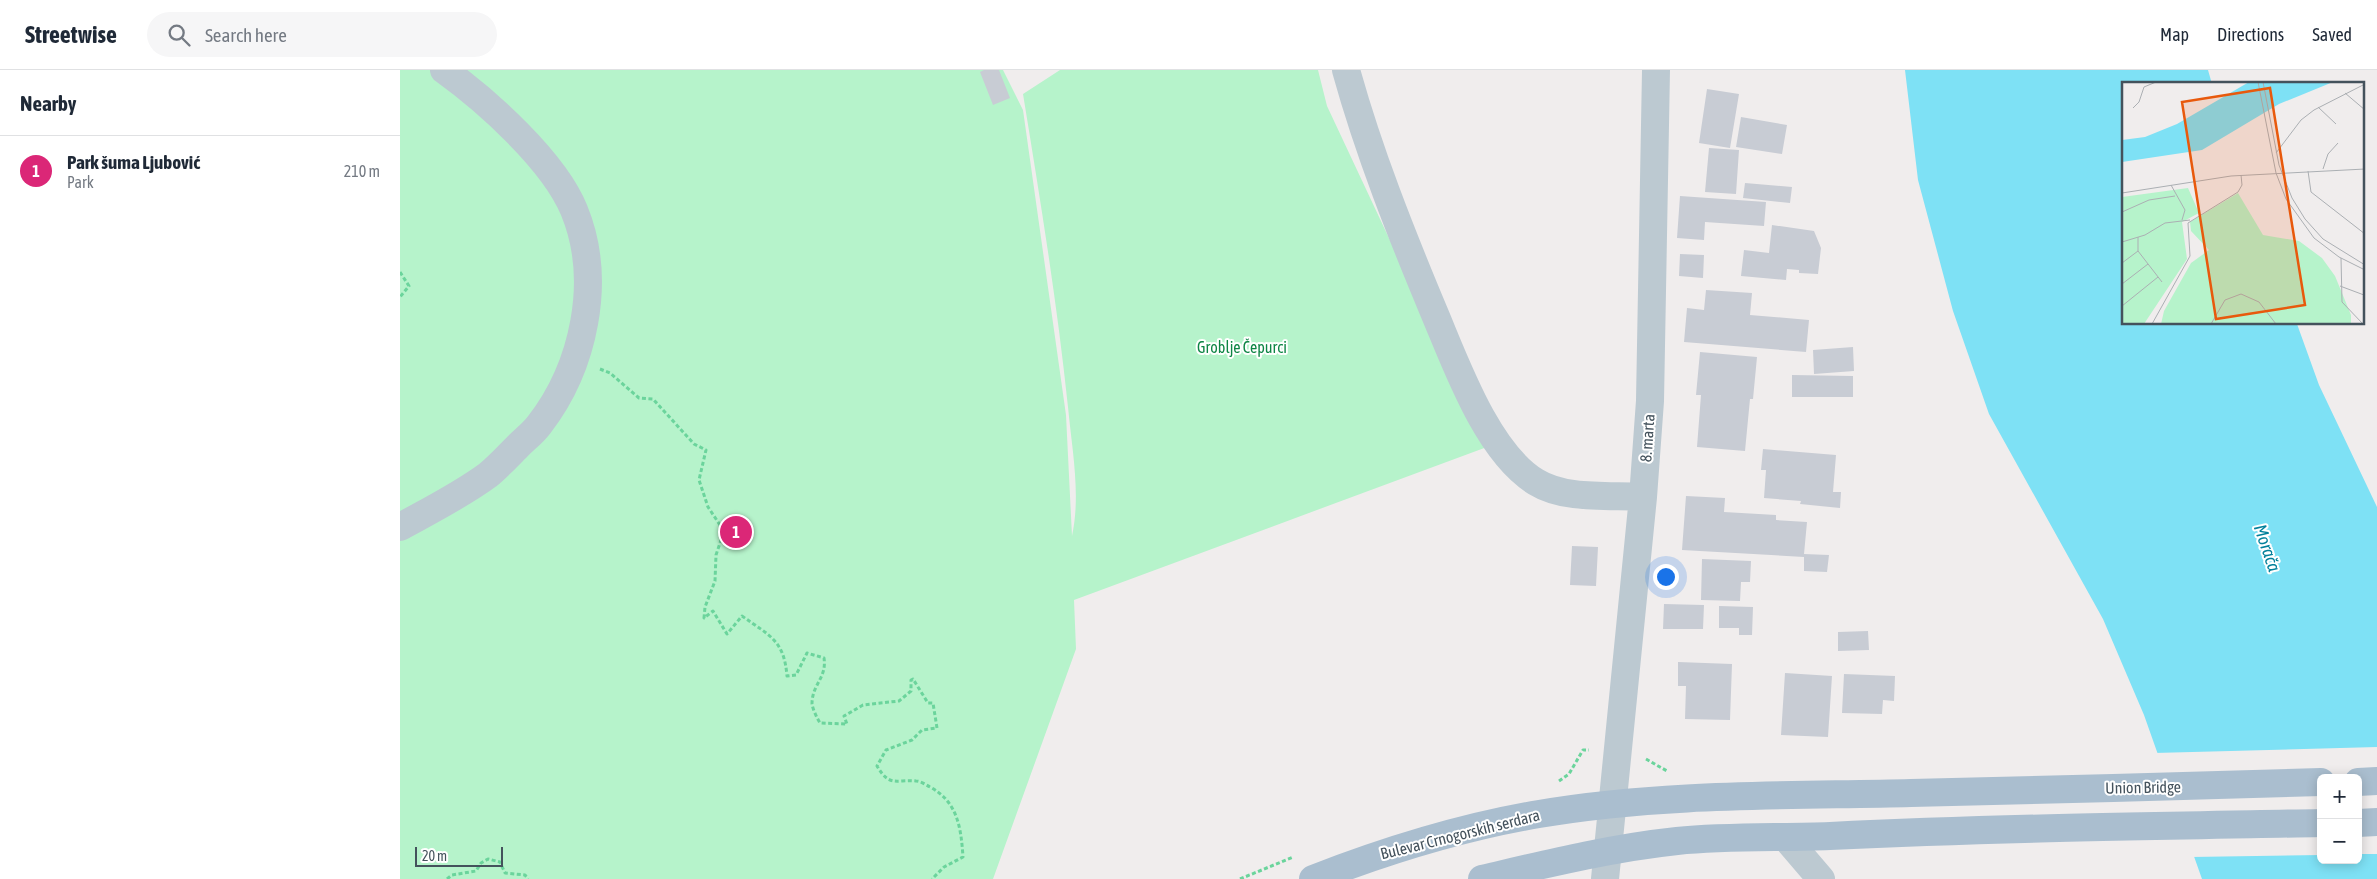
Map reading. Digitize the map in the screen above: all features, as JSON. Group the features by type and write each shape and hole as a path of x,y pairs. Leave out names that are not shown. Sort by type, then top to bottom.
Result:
{"main road":[{"path":"2362,782 2377,781"},
{"name":"Union Bridge","path":"1611,805 1725,797 2317,782"},
{"name":"Bulevar Crnogorskih serdara","path":"1313,879 1370,857 1478,828 1538,814 1611,805"},
{"path":"2362,823 2377,822"},
{"path":"1482,879 1607,852 1676,841 1722,837 1786,838 1966,830 2317,823"}],"street":[{"path":"400,528 494,469 538,426 562,392 576,359 584,330 587,289 584,249 574,210 555,178 517,133 444,70"},
{"path":"1346,70 1362,126 1411,258 1475,406 1499,445 1516,468 1549,490 1643,497"},
{"name":"8. marta","path":"1604,879 1643,497 1650,402 1656,70"},
{"path":"1786,838 1821,879"}],"path":[{"path":"400,272 409,286 400,297"},
{"path":"576,359 610,373 639,398 653,399 694,444 706,450 699,480 708,506 724,531 716,555 714,581 704,607 704,618 713,611 727,634 742,616 778,641 786,661 787,676 796,675 807,653 824,658 826,669 816,686 812,705 820,723 847,724 844,716 863,705 899,701 911,690 911,680 913,678 928,703 933,703 937,728 922,730 912,740 886,750 877,766 884,778 896,782 917,781 936,790 945,796 953,808 961,835 963,857 944,867 932,879"},
{"path":"447,879 452,875 476,871 481,863 488,859 500,862 505,873 525,875 528,879"}],"green space":[{"name":"Groblje Čepurci","path":"400,70 1003,70 1023,110 1066,415 1072,536 1075,520 1076,488 1064,368 1023,94 1060,70 1318,70 1327,106 1487,447 1074,600 1076,649 993,879 400,879"}],"water":[{"name":"Morača","path":"1905,70 2208,70 2211,82 2122,82 2122,325 2297,325 2319,385 2377,507 2377,879 2202,879 2144,715 2103,619 1989,414 1953,311 1918,180"}],"pier":[{"path":"2377,747 2377,854 2362,854 2362,774 2317,774 2317,855 2191,857 2154,753"}],"building":[{"path":"984,70 999,70 1010,98 993,105 980,72"},
{"path":"1707,89 1739,94 1730,148 1699,143"},
{"path":"1741,117 1787,125 1782,154 1736,147"},
{"path":"1709,148 1739,150 1736,194 1705,192"},
{"path":"1745,183 1792,187 1790,203 1743,198"},
{"path":"1680,196 1766,202 1764,226 1705,222 1704,240 1677,238"},
{"path":"1772,225 1814,231 1821,248 1818,274 1799,273 1799,270 1787,269 1786,280 1741,276 1744,250 1769,253"},
{"path":"1680,254 1704,255 1703,278 1679,276"},
{"path":"1706,290 1752,293 1750,315 1809,320 1806,352 1684,342 1687,308 1704,310"},
{"path":"1853,347 1854,371 1814,374 1813,350"},
{"path":"1700,352 1757,357 1753,399 1750,399 1745,451 1697,447 1701,395 1696,395"},
{"path":"1792,375 1853,376 1853,397 1792,397"},
{"path":"1763,449 1836,455 1833,492 1841,492 1840,508 1800,504 1801,501 1764,498 1766,470 1761,470"},
{"path":"1686,496 1725,498 1724,512 1776,515 1776,520 1807,522 1804,554 1829,555 1827,572 1804,571 1804,557 1682,550"},
{"path":"1572,546 1598,547 1596,586 1570,585"},
{"path":"1702,559 1751,561 1750,582 1741,582 1740,601 1701,600"},
{"path":"1664,604 1704,605 1703,629 1663,629"},
{"path":"1719,606 1753,607 1752,635 1739,635 1739,628 1719,628"},
{"path":"1868,631 1869,650 1838,651 1838,632"},
{"path":"1678,662 1732,664 1730,720 1685,719 1686,686 1678,686"},
{"path":"1785,673 1832,676 1828,737 1781,735"},
{"path":"1844,674 1895,676 1894,701 1883,700 1882,714 1842,713"}],"place":[{"name":"Park šuma Ljubović","path":"736,532"}]}
